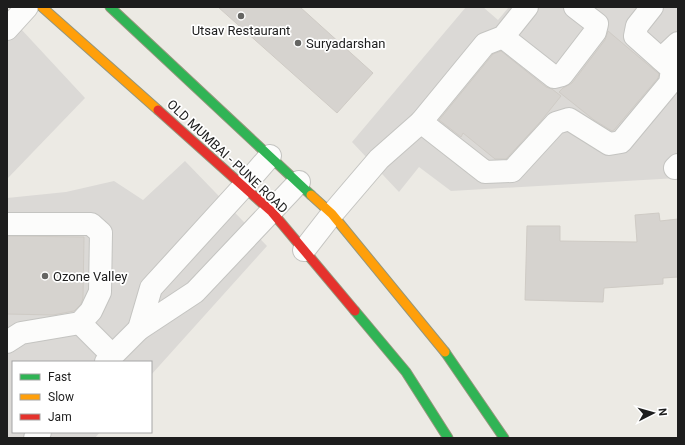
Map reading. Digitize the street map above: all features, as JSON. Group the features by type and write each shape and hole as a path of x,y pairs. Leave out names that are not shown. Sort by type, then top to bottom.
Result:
{"main road":[{"name":"OLD MUMBAI - PUNE ROAD","path":"42,7 272,212 406,372 448,438"},
{"path":"110,7 332,214 448,357 504,438"}],"street":[{"path":"7,29 27,7"},
{"path":"304,250 332,214 379,160 421,122 485,44 502,37 527,7"},
{"path":"502,37 554,77 562,75 595,32 597,24 576,7"},
{"path":"421,122 484,172 512,171 556,123 569,119 609,144 621,142 670,82 672,69 635,36 638,26 652,7"},
{"path":"661,59 678,43"},
{"path":"139,329 151,288 270,156"},
{"path":"80,323 109,359 139,329 195,292 299,182"},
{"path":"7,224 91,224 101,233 100,292 92,311 80,323 20,333 7,342"}],"shaded area":[{"path":"466,7 483,7 498,20 509,7 678,7 678,178 451,191 419,167 399,192 352,142"},
{"path":"7,14 85,98 7,179"},
{"name":"Ozone Valley","path":"185,161 267,246 152,374 152,361 12,361 12,433 99,433 95,438 7,438 7,198 66,192 114,181 143,200"}],"building":[{"name":"Suryadarshan","path":"218,7 300,7 373,73 337,113"},
{"path":"608,31 659,74 658,78 612,131 594,120 559,92 572,83 605,40"},
{"path":"501,51 546,87 552,89 561,96 541,121 506,159 495,159 463,133 461,137 439,120 493,54"},
{"path":"659,213 660,221 678,219 678,277 663,278 663,284 604,288 603,302 525,300 527,226 560,226 560,241 637,242 635,215"},
{"name":"Ozone Valley","path":"7,236 84,237 83,298 81,304 74,311 53,315 7,314"}],"traffic: fast":[{"path":"110,7 311,195"},
{"path":"355,311 406,372 448,438"},
{"path":"445,352 504,438"}],"traffic: slow":[{"path":"42,7 158,110"},
{"path":"311,195 332,214 445,352"}],"traffic: jam":[{"path":"158,110 272,212 355,311"}],"place":[{"name":"Utsav Restaurant","path":"241,16"},
{"name":"Suryadarshan","path":"298,43"},
{"name":"Ozone Valley","path":"45,276"}]}
